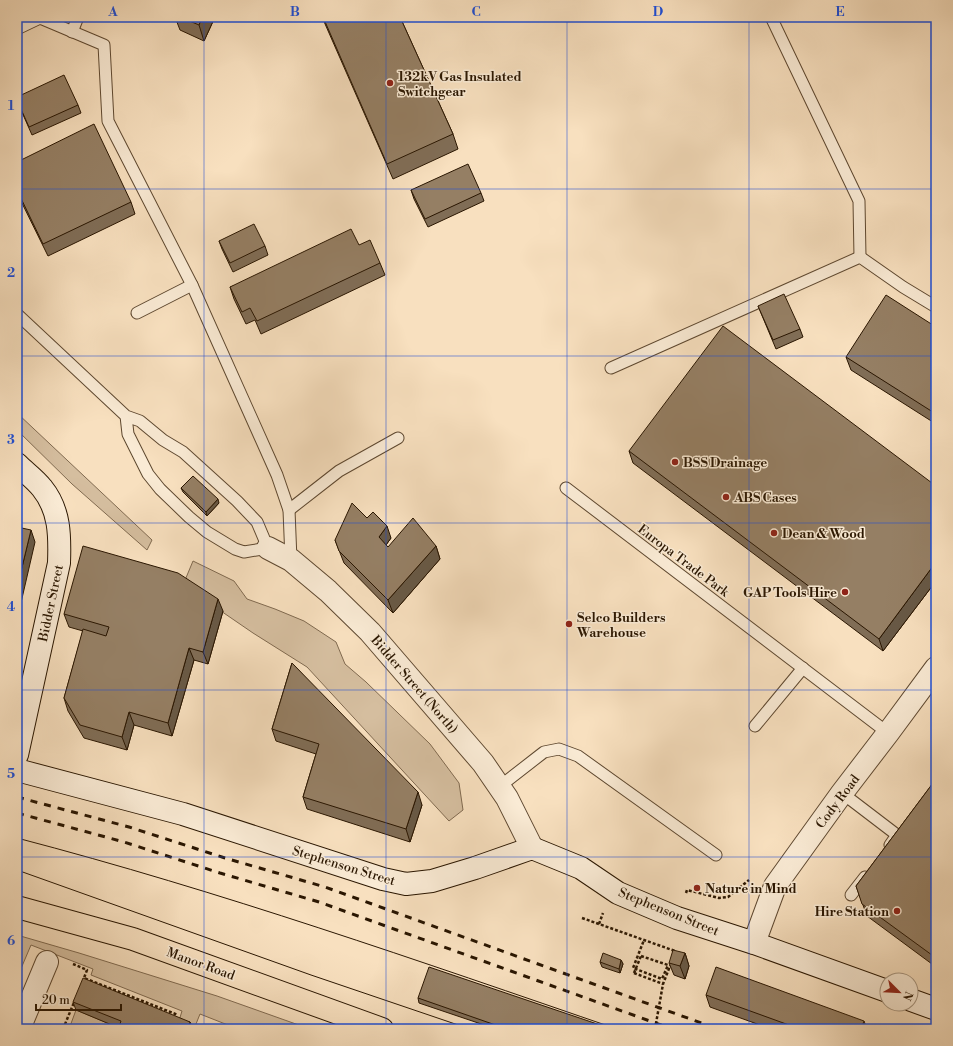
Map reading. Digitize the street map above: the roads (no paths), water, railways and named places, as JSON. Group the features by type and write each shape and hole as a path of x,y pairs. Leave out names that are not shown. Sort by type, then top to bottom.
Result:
{"main road":[{"name":"Bidder Street","path":"17,464 42,487 53,506 58,522 60,540 59,563 17,755"},
{"name":"Bidder Street (North)","path":"268,548 291,560 328,592 370,632 483,763 498,787 507,798 532,848"},
{"name":"Cody Road","path":"754,943 775,886 842,793 936,668"},
{"name":"Stephenson Street","path":"17,770 183,814 406,884 432,881 532,848 581,868 618,893 677,918 754,943 879,988"},
{"name":"Manor Road","path":"17,907 133,939 382,1029"},
{"path":"19,1029 47,962"},
{"path":"919,1003 936,1009"}],"lane":[{"path":"72,32 78,17"},
{"path":"771,17 859,201 860,257"},
{"path":"17,29 40,18 104,45 108,121 192,285 277,475 289,510 291,560"},
{"path":"860,257 903,287 936,307"},
{"path":"611,368 860,257"},
{"path":"137,314 192,285"},
{"path":"17,314 126,416 140,421 163,440 183,452 238,501 257,522 268,548 244,552 235,549 207,532 189,517 160,489 148,474 128,434 126,416"},
{"path":"289,510 339,471 398,438"},
{"name":"Europa Trade Park","path":"566,488 888,733"},
{"path":"755,726 803,668"},
{"path":"498,787 544,752 559,749 578,756 716,855"},
{"path":"842,793 900,832 883,853"},
{"path":"851,895 869,871"}],"tram line":[{"path":"17,838 244,904 394,953 617,1029"},
{"path":"17,870 311,975 470,1029"}],"railway":[{"path":"17,797 129,827 225,858 325,887 718,1029"},
{"path":"17,813 124,842 220,873 319,902 672,1029"}],"place":[{"name":"132kV Gas Insulated Switchgear","path":"390,83"},
{"name":"BSS Drainage","path":"675,462"},
{"name":"ABS Cases","path":"726,497"},
{"name":"Dean & Wood","path":"774,533"},
{"name":"GAP Tools Hire","path":"845,592"},
{"name":"Selco Builders Warehouse","path":"569,624"},
{"name":"Nature in Mind","path":"697,888"},
{"name":"Hire Station","path":"897,911"}]}
